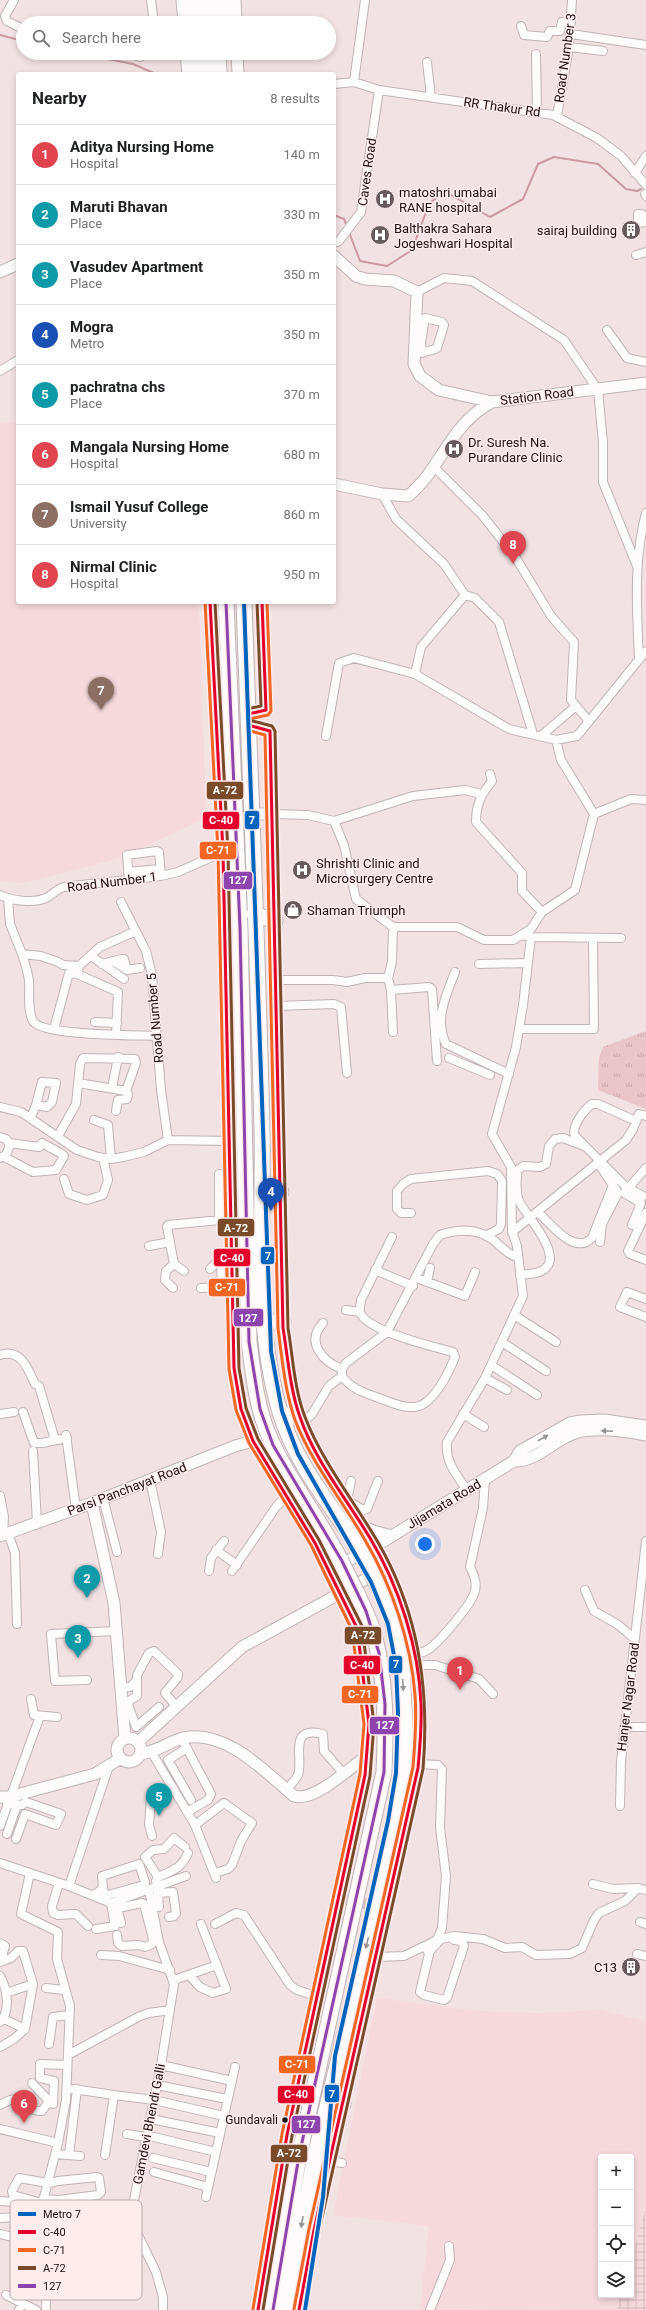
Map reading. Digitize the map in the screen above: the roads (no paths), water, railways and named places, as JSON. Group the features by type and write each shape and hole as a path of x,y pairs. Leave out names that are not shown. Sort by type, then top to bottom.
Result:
{"highway":[{"path":"191,0 192,16"},
{"path":"203,0 204,16"},
{"path":"215,0 216,16"},
{"path":"226,0 227,16"},
{"path":"195,60 196,72"},
{"path":"207,60 208,72"},
{"path":"218,60 219,72"},
{"path":"228,60 228,72"},
{"path":"226,604 222,660 240,928 249,1342 255,1387 267,1431 290,1476 330,1539 357,1593 375,1637 386,1710 384,1772 299,2156 273,2310"},
{"path":"244,604 266,1342 280,1413 292,1443 306,1467 367,1549 376,1583 389,1608 402,1666 406,1744 404,1775 393,1836 315,2156 286,2310"},
{"path":"254,914 275,921"},
{"path":"262,1191 281,1192"},
{"path":"265,1322 283,1322"},
{"path":"280,1413 301,1419"},
{"path":"314,2230 315,2156 343,2104"},
{"path":"266,2263 299,2156"}],"street":[{"path":"14,0 5,16 7,21 16,26"},
{"path":"151,0 153,16"},
{"path":"182,0 183,16"},
{"path":"235,0 236,16"},
{"path":"354,82 365,0"},
{"name":"Road Number 3","path":"557,116 571,34 572,0"},
{"path":"521,26 524,35 547,37 550,32 560,31 562,22 571,23"},
{"path":"571,34 646,45"},
{"path":"569,47 603,51"},
{"path":"536,54 537,112"},
{"path":"187,60 188,72"},
{"path":"237,60 238,72"},
{"path":"427,62 431,97"},
{"name":"RR Thakur Rd","path":"336,84 354,82 379,90 557,116 597,138 622,156 646,185"},
{"name":"Caves Road","path":"339,240 361,212 379,90"},
{"path":"635,172 646,156"},
{"path":"339,240 336,258 356,276 365,279 394,281 418,292 444,278 472,281 564,340 598,390 603,442 603,482 638,566"},
{"path":"636,255 646,252"},
{"path":"0,272 16,265"},
{"path":"0,279 16,272"},
{"name":"Station Road","path":"418,292 420,318 418,353 414,364 420,376 439,390 492,402 646,383"},
{"path":"418,353 437,348 444,326 441,322 420,318"},
{"path":"607,330 627,358 646,362"},
{"path":"0,371 16,361"},
{"path":"336,484 382,494 408,496 433,466 456,432 481,407 492,402"},
{"path":"433,466 483,516 516,558 551,616 574,642 571,700 588,720"},
{"path":"382,494 396,519 444,564 465,595 475,598 499,622 533,734"},
{"path":"639,660 638,566 646,513"},
{"path":"415,674 421,647 465,595"},
{"path":"210,604 211,645 222,660 223,852 229,1141 225,1219 226,1287 234,1368 241,1409 253,1441 285,1497 315,1543 357,1628 363,1664 368,1724 365,1775 287,2135 258,2310"},
{"path":"326,736 339,663 354,658 415,674 509,729 556,740 577,736 588,720 646,651"},
{"path":"541,736 576,706"},
{"path":"334,821 344,845 356,899 393,927 457,927 484,940 513,940 531,929 542,912 575,890 594,814 561,760 556,740"},
{"path":"490,774 492,781 481,794 476,808 476,822 522,873 522,891 542,912"},
{"path":"251,814 308,815 334,821 413,796 465,790 481,794"},
{"path":"594,814 631,799 646,800"},
{"path":"272,814 283,1322 301,1419 311,1440 362,1521 373,1531 392,1536"},
{"path":"128,875 127,855 157,851 161,873"},
{"name":"Road Number 1","path":"4,897 37,900 48,897 58,888 128,875 178,872 223,852"},
{"path":"4,897 10,924 22,954 28,977 34,1022 39,1026 79,1033 157,1036"},
{"name":"Road Number 5","path":"121,902 146,951 152,975 168,1140"},
{"path":"393,927 392,962 388,978 391,990 393,1032"},
{"path":"77,974 79,966 100,947 136,931"},
{"path":"521,935 531,937 620,938"},
{"path":"467,1490 448,1462 446,1453 447,1442 485,1378 523,1296 517,1257 517,1246 512,1232 511,1167 492,1134 509,1074 519,1029 531,937"},
{"path":"519,1029 594,1029 593,938"},
{"path":"22,954 41,956 63,965 79,966"},
{"path":"91,956 124,979"},
{"path":"102,964 124,959 127,970 140,968"},
{"path":"479,964 528,963"},
{"path":"455,972 441,1012 442,1032 446,1044 509,1074"},
{"path":"54,1029 69,973 77,974 118,991 116,1034"},
{"path":"276,980 333,980 347,982 365,978 388,978"},
{"path":"391,990 429,987 432,989 437,1061"},
{"path":"277,1006 334,1004 340,1008 347,1073"},
{"path":"95,1022 117,1023"},
{"path":"112,1088 118,1057"},
{"path":"58,1151 61,1139 75,1107 80,1064 83,1058 118,1057 137,1060 126,1091 128,1094 127,1099 118,1100 116,1111"},
{"path":"449,1058 490,1074"},
{"path":"469,1066 473,1058"},
{"path":"78,1083 126,1091"},
{"path":"636,1121 598,1104 591,1105 574,1129 575,1136 599,1162 626,1188 643,1196"},
{"path":"31,1117 36,1105"},
{"path":"0,1107 21,1112 31,1117 61,1139 86,1154 107,1158 144,1152 168,1140 229,1141"},
{"path":"512,1232 626,1140 639,1114 646,1116"},
{"path":"64,1179 69,1194 87,1200 103,1195 108,1180 108,1125 94,1120"},
{"path":"0,1137 9,1143 39,1147 42,1143 58,1151 64,1156 57,1169 54,1171 33,1172 2,1158 10,1147 9,1143"},
{"path":"520,1275 539,1272 548,1262 550,1252 547,1242 518,1200 517,1174 519,1168 523,1166 540,1167 546,1164 549,1146 555,1139 563,1138 584,1146"},
{"path":"599,1162 618,1194 602,1224 600,1242"},
{"path":"632,1224 641,1204 639,1201 624,1194 626,1188 646,1168"},
{"path":"411,1213 398,1212 397,1191 403,1184 411,1179 488,1171 492,1172 497,1174 502,1181 501,1224 499,1229 487,1236"},
{"path":"219,1174 225,1219"},
{"path":"538,1212 569,1240 576,1243 587,1242 592,1238 613,1185"},
{"path":"646,1213 628,1251 630,1254 646,1260"},
{"path":"184,1271 174,1264 168,1224 225,1219"},
{"path":"301,1419 308,1418 312,1414 329,1386 342,1373 346,1363 387,1332 413,1286 433,1244 440,1235 460,1230 474,1231 487,1236 507,1253 517,1257"},
{"path":"323,1324 317,1332 319,1351 355,1388 406,1407 416,1407 426,1402 442,1384 454,1358 454,1354 387,1332 365,1320 360,1312 361,1300 392,1237"},
{"path":"149,1246 170,1242"},
{"path":"210,1269 216,1263 226,1263"},
{"path":"173,1288 165,1280 166,1271 174,1264"},
{"path":"427,1282 430,1268"},
{"path":"375,1270 413,1286"},
{"path":"417,1278 465,1296 475,1272"},
{"path":"201,1288 226,1287"},
{"path":"646,1299 626,1292 620,1307 646,1317"},
{"path":"346,1310 360,1312"},
{"path":"514,1315 556,1342"},
{"path":"502,1342 546,1371"},
{"path":"0,1355 5,1353 18,1356 24,1361 35,1384 39,1386 54,1440"},
{"path":"491,1364 536,1395"},
{"path":"485,1378 507,1390"},
{"path":"0,1414 19,1412 34,1443 66,1437 76,1509"},
{"path":"463,1414 484,1426"},
{"name":"Jijamata Road","path":"514,1462 520,1451 570,1423 604,1420 646,1426"},
{"name":"Jijamata Road","path":"329,1571 392,1536 514,1462 525,1462 577,1432 593,1430 646,1435"},
{"name":"Parsi Panchayat Road","path":"4,1535 92,1503 235,1446 253,1441"},
{"path":"33,1452 37,1523"},
{"path":"415,1660 437,1642 471,1602 476,1590 475,1577 470,1567 483,1508 485,1479"},
{"path":"150,1480 161,1532 158,1554"},
{"path":"350,1503 351,1481"},
{"path":"350,1503 364,1510 367,1509 378,1481"},
{"path":"350,1503 354,1492"},
{"path":"0,1496 4,1517 4,1535 15,1553 17,1624"},
{"path":"216,1550 234,1568 276,1507 285,1497"},
{"path":"104,1498 116,1552"},
{"path":"92,1503 114,1603 120,1688 124,1705 125,1739"},
{"path":"299,2310 314,2230 331,2161 418,1764 420,1725 419,1684 415,1660 385,1569 367,1549 362,1521"},
{"path":"209,1571 211,1558 224,1541"},
{"name":"Hanjer Nagar Road","path":"620,1806 620,1761 646,1541"},
{"path":"124,1705 136,1727 161,1710 176,1706 242,1647 302,1612 340,1594 385,1569"},
{"path":"585,1590 594,1612 617,1624 635,1639"},
{"path":"87,1680 55,1681 52,1634 116,1631"},
{"path":"120,1688 130,1687 136,1681 150,1652 158,1652 178,1674 178,1677 164,1693 176,1706"},
{"path":"415,1660 479,1679 493,1694"},
{"path":"124,1705 138,1695 136,1681"},
{"path":"31,1699 32,1714 57,1717"},
{"path":"5,1799 95,1774 121,1758 132,1761 161,1710"},
{"path":"0,1826 5,1799 40,1716"},
{"path":"624,1727 646,1727"},
{"path":"286,1790 298,1773 298,1743 301,1737 309,1733 323,1734 324,1751 343,1773"},
{"path":"121,1758 118,1747 125,1739 132,1738 139,1748 152,1753 185,1743 196,1737 223,1743 253,1762 286,1790 294,1796 300,1798 312,1796 367,1756"},
{"path":"185,1743 168,1760 190,1800"},
{"path":"185,1743 211,1796 208,1800 187,1812"},
{"path":"152,1753 195,1825 215,1876 232,1865 241,1841 252,1823 224,1803 195,1825"},
{"path":"376,1957 404,1956 427,1949 437,1942 446,1939 462,1941 464,1944 447,1998 444,2000 424,1995 420,1992 427,1949 436,1940 442,1928 446,1876 440,1828 442,1769 438,1765 418,1764"},
{"path":"69,1886 109,1766"},
{"path":"152,1836 149,1825 152,1797 172,1788"},
{"path":"5,1799 17,1805 22,1805 26,1802 61,1815 56,1824 25,1814 16,1839"},
{"path":"6,1834 17,1805"},
{"path":"158,1877 145,1857 153,1850 164,1849 174,1838 187,1850 179,1867 158,1877 152,1889 156,1907 159,1942 174,1980 217,1965"},
{"path":"0,1863 69,1886 78,1891 115,1904 144,1904 153,1939 152,1944 145,1947 139,1945 122,1946 118,1943 117,1935"},
{"path":"139,1864 146,1882 144,1885 108,1895 105,1895 102,1889 102,1876 139,1864"},
{"path":"156,1907 158,1893 185,1876 179,1867"},
{"path":"30,1873 21,1914 58,1932 57,1959 66,1990 68,2055 66,2100 56,2154 44,2200"},
{"path":"59,1883 52,1906 53,1913 58,1915 76,1914 92,1928 115,1924 115,1904"},
{"path":"593,1884 613,1889 642,1889"},
{"path":"115,1904 152,1889 167,1887 173,1892 176,1910 174,1916 169,1917"},
{"path":"91,1895 102,1889"},
{"path":"436,1940 445,1937 483,1939 504,1948 522,1947 536,1955 570,1954 582,1948 594,1920 599,1913 625,1901 642,1889"},
{"path":"91,1895 101,1901"},
{"path":"115,1904 121,1922"},
{"path":"215,1924 236,1913 244,1915 288,1983 297,1990 318,1997"},
{"path":"189,1975 200,1987 217,1992 226,1988 201,1924"},
{"path":"0,1943 5,1946 1,1961"},
{"path":"0,2047 14,2039 25,2029 33,1984 23,1951 18,1951 11,1958 1,1961"},
{"path":"637,1954 646,1956"},
{"path":"101,1955 119,1956 170,1970"},
{"path":"0,1976 6,1993 7,2008 2,2020 25,2029"},
{"name":"Gamdevi Bhendi Galli","path":"134,2200 150,2137 151,2119 174,1980"},
{"path":"6,1993 33,1984"},
{"path":"46,1988 66,1990"},
{"path":"68,2055 140,2016 170,2010"},
{"path":"49,2044 53,2017 67,2015"},
{"path":"53,2104 54,2081 40,2078 40,2064 67,2065"},
{"path":"161,2065 232,2081"},
{"path":"206,2197 235,2067"},
{"path":"0,2105 10,2099 20,2099 38,2111 42,2111 49,2101 32,2083"},
{"path":"157,2085 228,2099"},
{"path":"67,2087 154,2100 224,2116"},
{"path":"70,2155 77,2101 77,2089"},
{"path":"105,2155 114,2095"},
{"path":"66,2100 77,2101"},
{"path":"62,2119 74,2120"},
{"path":"151,2119 220,2133"},
{"path":"0,2129 58,2143"},
{"path":"127,2134 150,2137 216,2152"},
{"path":"56,2154 80,2156"},
{"path":"153,2158 211,2172"},
{"path":"331,2161 342,2163"},
{"path":"154,2172 208,2187"},
{"path":"32,2200 13,2195 12,2191 19,2178 48,2184 58,2181 98,2177 101,2192 98,2195 59,2200"},
{"path":"0,2201 10,2202"},
{"path":"0,2218 10,2218"},
{"path":"0,2234 10,2236"},
{"name":"Gamdevi Bhendi Galli","path":"142,2245 156,2272 163,2297 163,2310"},
{"path":"430,2310 450,2260 449,2246"},
{"path":"6,2294 10,2296"},
{"path":"17,2300 36,2310 40,2303 46,2307"}],"waterway":[{"path":"0,35 16,39"},
{"path":"113,60 133,64 151,72"},
{"path":"349,232 360,261 387,266 412,250 429,204 444,191 490,217 523,199 538,164 554,157 598,164 626,189 637,191 641,189"},
{"path":"336,216 344,219 347,226"}],"tunnel":[{"path":"339,1898 382,1907"}],"metro line":[{"name":"7","path":"244,604 271,1351 282,1411 298,1454 371,1582 388,1624 396,1666 398,1713 396,1773 388,1821 335,2056 323,2197 305,2310"}],"place":[{"name":"matoshri umabai RANE hospital","path":"385,199"},
{"name":"sairaj building","path":"631,230"},
{"name":"Balthakra Sahara Jogeshwari Hospital","path":"380,235"},
{"name":"Dr. Suresh Na. Purandare Clinic","path":"454,449"},
{"name":"Nirmal Clinic","path":"513,564"},
{"name":"Ismail Yusuf College","path":"101,710"},
{"name":"Shrishti Clinic and Microsurgery Centre","path":"302,870"},
{"name":"Shaman Triumph","path":"293,910"},
{"name":"Mogra","path":"271,1211"},
{"name":"Maruti Bhavan","path":"87,1598"},
{"name":"Vasudev Apartment","path":"78,1658"},
{"name":"Aditya Nursing Home","path":"460,1690"},
{"name":"pachratna chs","path":"159,1816"},
{"name":"C13","path":"631,1967"},
{"name":"Gundavali","path":"285,2120"},
{"name":"Mangala Nursing Home","path":"24,2123"}]}
